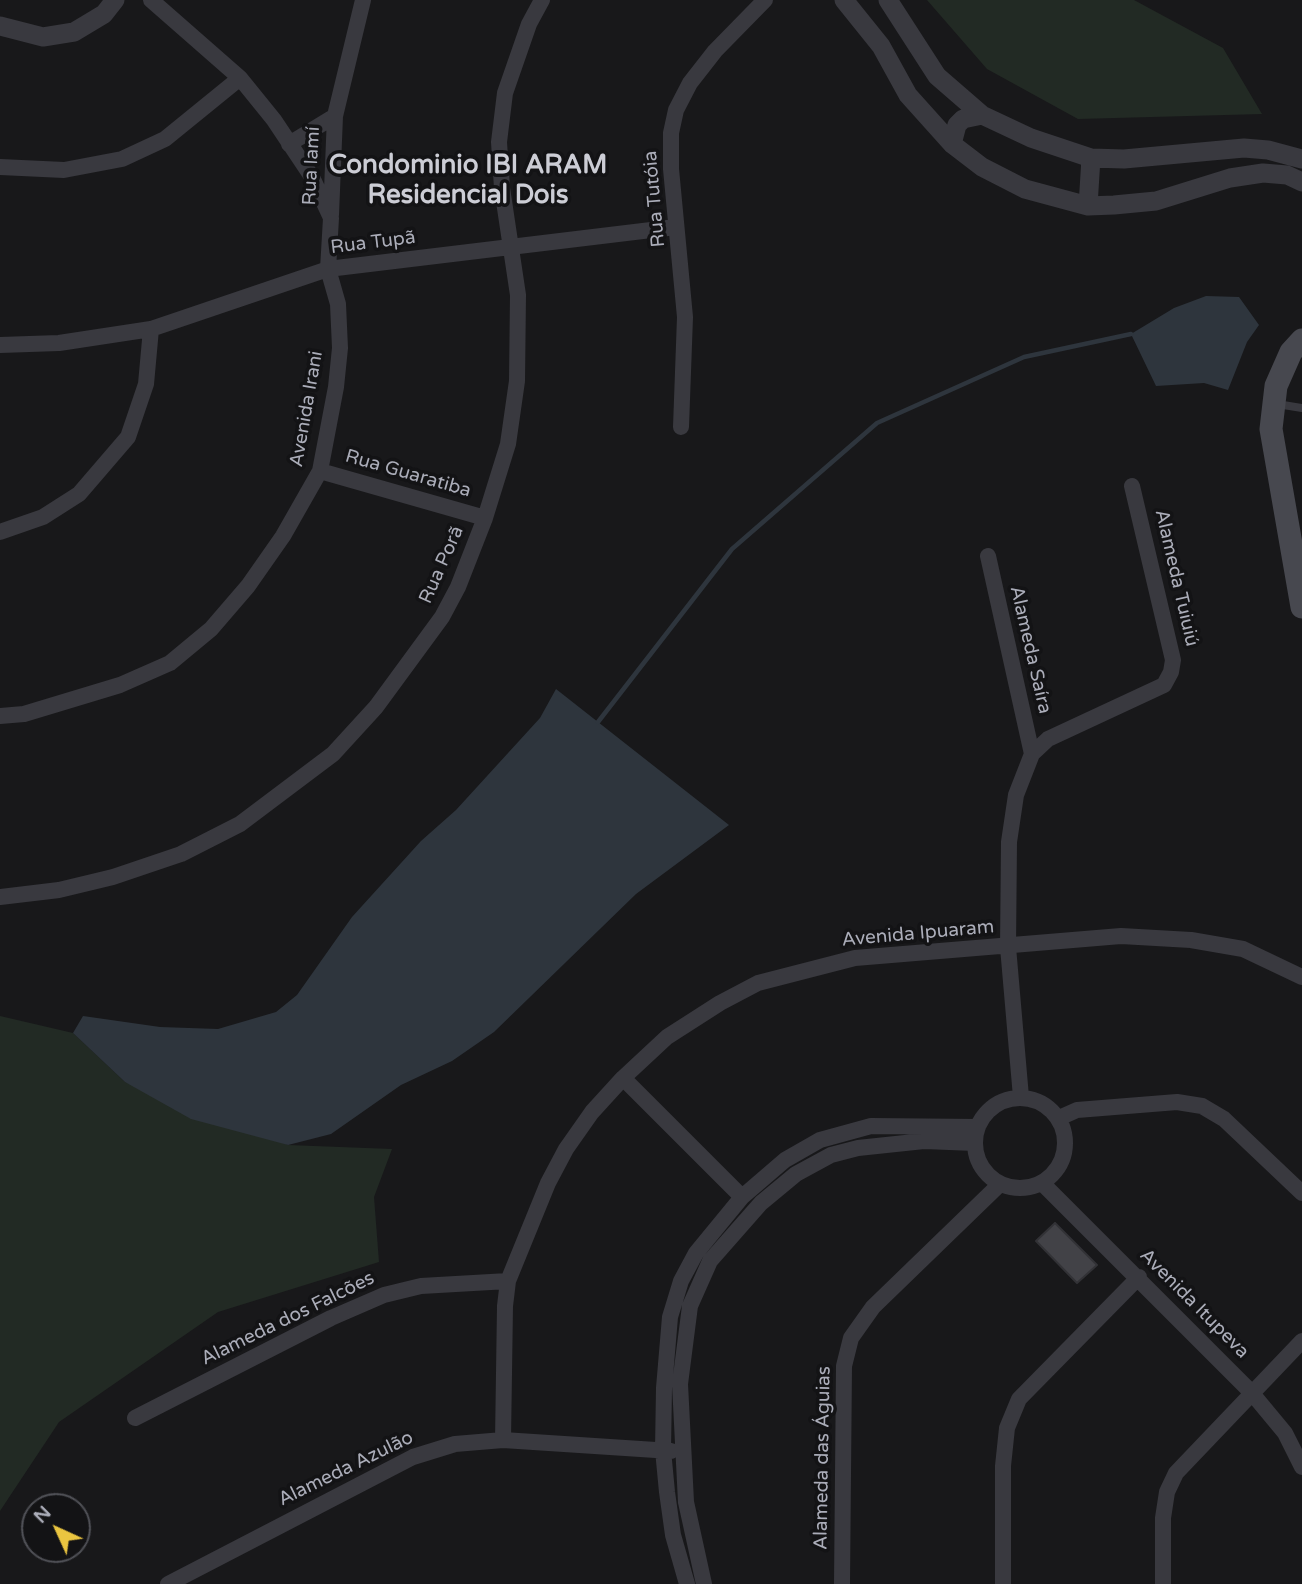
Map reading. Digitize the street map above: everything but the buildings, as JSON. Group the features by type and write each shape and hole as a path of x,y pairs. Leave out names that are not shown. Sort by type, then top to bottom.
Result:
{"main road":[{"path":"1302,340 1291,352 1275,395 1271,429 1277,477 1302,607"},
{"path":"1275,395 1302,358"}],"street":[{"path":"0,26 43,37 74,32 104,14 115,0"},
{"name":"Avenida Irani","path":"0,716 24,714 120,685 170,663 211,629 248,586 284,536 320,471 336,387 340,348 338,304 328,269 331,218 312,177 274,120 240,78 150,0"},
{"name":"Rua Iamí","path":"331,218 335,116 363,0"},
{"name":"Rua Porã","path":"0,897 59,890 113,877 181,854 240,824 285,793 333,754 415,657 458,587 485,518 508,444 517,381 517,295 502,188 499,142 505,93 529,24 542,0"},
{"name":"Rua Tutóia","path":"681,427 685,317 682,260 671,169 671,132 676,110 690,83 715,51 765,0"},
{"path":"844,0 881,46 908,95 952,144 982,167 1025,189 1088,206 1156,201 1230,178 1264,173 1287,175 1302,182"},
{"path":"888,0 937,76 982,115 1031,138 1091,158 1136,158 1244,148 1268,150 1302,159"},
{"path":"0,167 64,170 122,159 165,139 240,78"},
{"path":"952,144 957,125 971,116 982,115"},
{"name":"Rua Iamí","path":"289,144 335,116"},
{"path":"1088,206 1091,158"},
{"name":"Rua Tupã","path":"0,345 59,343 151,329 328,269 676,227"},
{"path":"0,532 43,517 79,494 128,437 146,384 151,329"},
{"name":"Rua Guaratiba","path":"320,471 485,518"},
{"name":"Alameda Tuiuiú","path":"1032,754 1067,729 1164,685 1171,672 1173,660 1132,486"},
{"name":"Alameda Saíra","path":"988,556 1032,754"},
{"path":"1021,1097 1008,947 1012,816 1032,754"},
{"name":"Avenida Ipuaram","path":"503,1440 505,1306 508,1281 522,1241 566,1149 592,1112 623,1078 667,1037 758,983 855,958 1121,936 1191,940 1243,949 1302,977"},
{"path":"623,1078 743,1197"},
{"path":"1021,1097 1047,1106 1059,1118 1065,1135 1065,1154 1056,1171 1042,1183 1014,1188 1000,1184 986,1173 978,1159 976,1135 993,1107 1004,1100 1021,1097"},
{"path":"1059,1118 1077,1110 1177,1102 1202,1106 1224,1119 1302,1193"},
{"path":"687,1584 674,1535 663,1450 667,1339 681,1281 711,1233 743,1197 785,1160 848,1130 871,1126 976,1135"},
{"path":"704,1584 686,1502 680,1384 690,1306 709,1261 743,1222 796,1174 831,1155 858,1148 976,1135"},
{"name":"Avenida Itupeva","path":"1042,1183 1139,1277 1251,1392 1285,1433 1302,1467"},
{"name":"Alameda das Águias","path":"842,1584 844,1366 851,1338 873,1307 1000,1184"},
{"path":"1003,1584 1003,1466 1007,1427 1019,1399 1139,1277"},
{"name":"Alameda dos Falcões","path":"135,1418 331,1318 384,1295 421,1286 508,1281"},
{"path":"1163,1584 1163,1518 1167,1492 1176,1473 1302,1341"},
{"name":"Alameda Azulão","path":"168,1584 413,1457 455,1444 503,1440 682,1452"}],"lane":[{"path":"1275,395 1302,408"}],"shaded area":[{"path":"927,0 1134,0 1223,48 1262,114 1078,119 987,69"},
{"path":"1206,296 1239,297 1259,325 1247,342 1228,390 1204,383 1156,386 1131,334 1174,308"},
{"path":"556,689 729,825 636,894 494,1032 452,1061 401,1085 331,1134 288,1145 191,1119 125,1082 73,1033 83,1016 160,1027 218,1029 276,1012 297,995 352,917 421,841 456,810 540,718"},
{"path":"0,1016 73,1033 125,1082 288,1145 392,1149 374,1197 379,1262 218,1312 59,1422 0,1511"}],"waterway":[{"path":"598,722 732,549 877,423 1024,357 1131,334"}],"district":[{"name":"Condominio IBI ARAM Residencial Dois","path":"468,181"}]}
